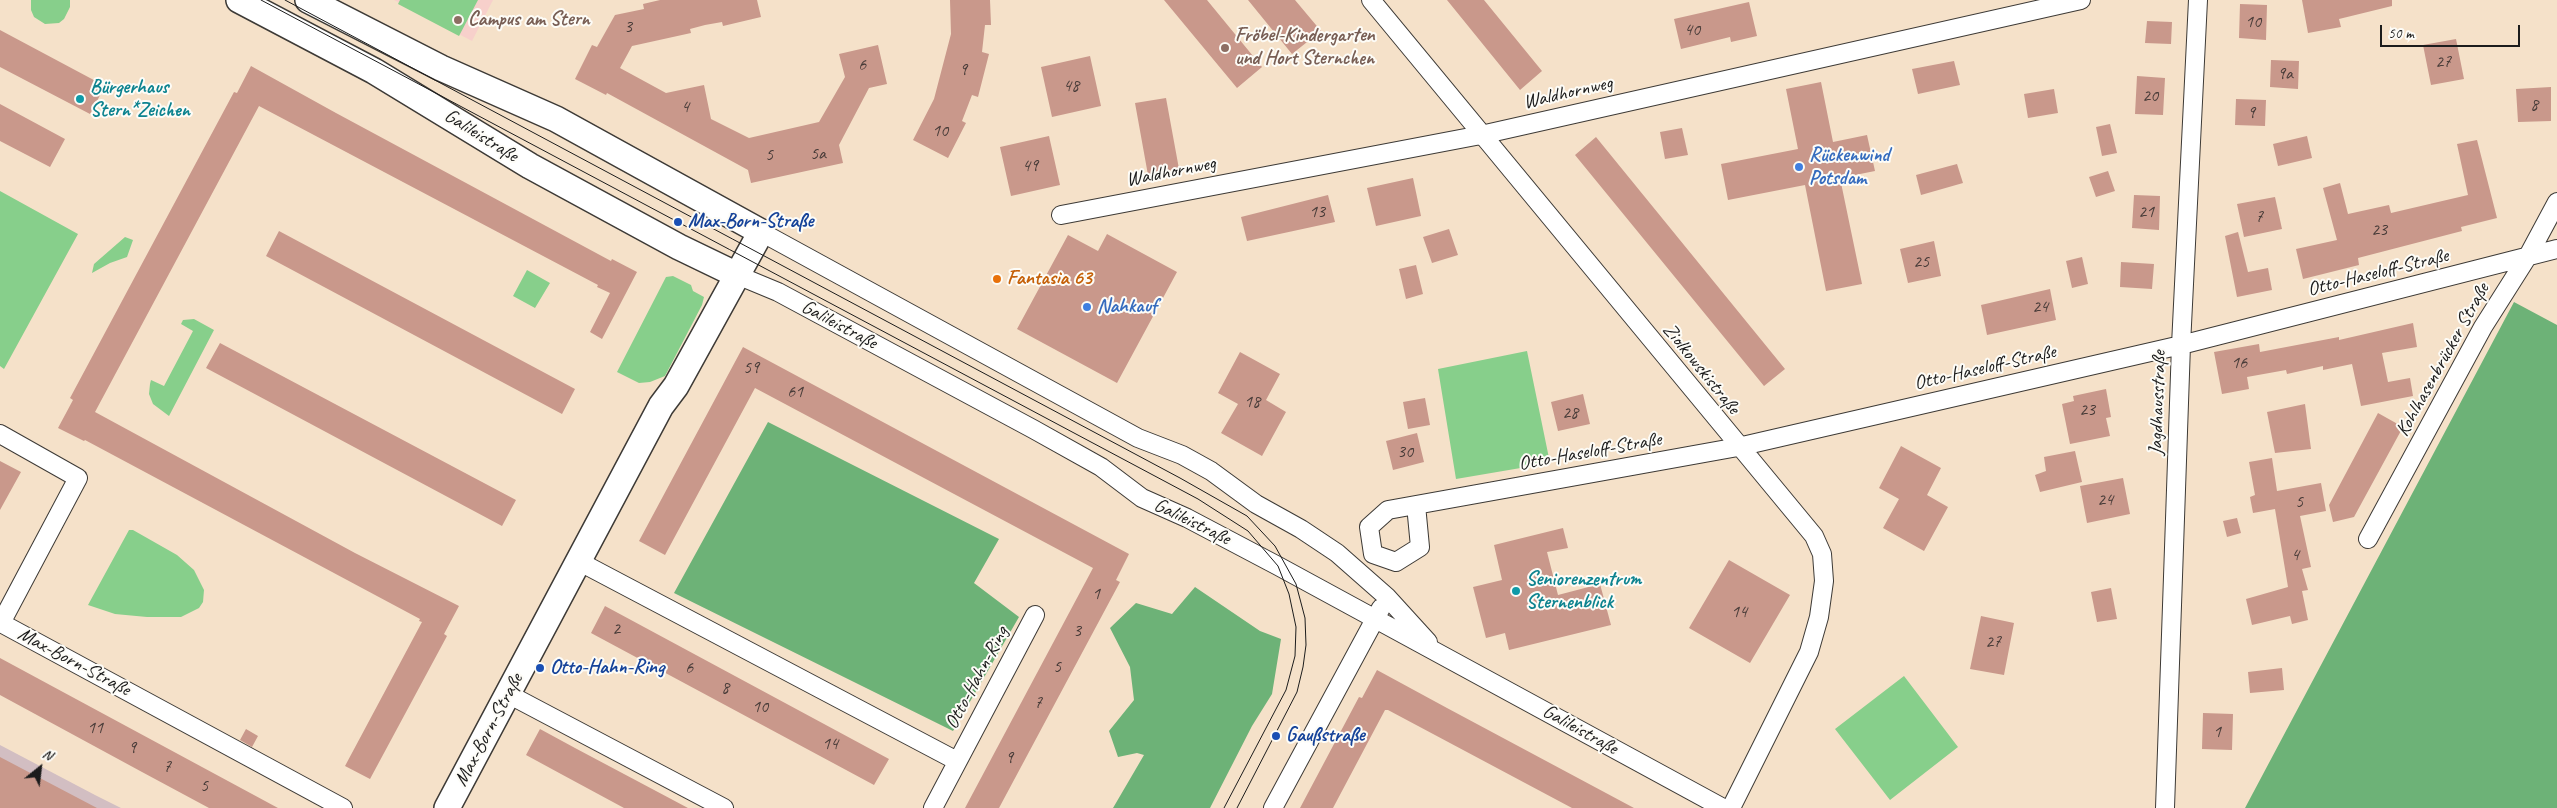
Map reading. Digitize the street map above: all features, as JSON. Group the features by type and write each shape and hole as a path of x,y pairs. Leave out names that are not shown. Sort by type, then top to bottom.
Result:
{"street":[{"name":"Galileistraße","path":"239,0 374,71 523,162 680,247 737,275 778,292 1024,424 1101,468 1142,498 1195,522 1724,808"},
{"name":"Galileistraße","path":"308,0 441,68 556,119 1138,438 1182,455 1211,471 1256,504 1301,529 1337,553 1387,597 1437,652"},
{"name":"Ziolkowskistraße","path":"1371,0 1738,447 1814,536 1822,554 1824,581 1819,617 1809,652 1731,808"},
{"name":"Waldhornweg","path":"1061,215 1482,135 2081,0"},
{"name":"Jagdhausstraße","path":"2165,808 2181,345 2198,0"},
{"name":"Kohlhasenbrücker Straße","path":"2368,539 2483,327 2528,256 2557,202"},
{"name":"Max-Born-Straße","path":"453,806 508,694 660,406 676,386 761,232"},
{"name":"Otto-Haseloff-Straße","path":"1416,504 1738,447 2181,345 2557,249"},
{"name":"Max-Born-Straße","path":"0,434 78,478 1,623 343,808"},
{"name":"Otto-Hahn-Ring","path":"578,561 958,761"},
{"path":"1273,808 1387,597"},
{"name":"Otto-Hahn-Ring","path":"933,808 1035,615"},
{"path":"508,694 724,808"}],"shaded area":[{"name":"Campus am Stern","path":"394,0 493,0 472,41"},
{"path":"0,745 95,795 121,808 0,808"}],"green space":[{"path":"31,0 70,0 70,7 64,19 59,23 45,24 34,17 31,10"},
{"name":"Campus am Stern","path":"400,0 478,0 459,36 398,4"},
{"path":"0,191 78,234 4,369 0,366"},
{"path":"125,237 133,240 127,257 110,263 92,273 94,264"},
{"path":"527,270 550,283 535,308 513,296"},
{"path":"673,276 691,285 693,291 704,297 702,305 665,376 650,382 639,383 617,372 666,277"},
{"path":"2514,302 2557,325 2557,808 2245,808"},
{"path":"194,319 214,330 169,416 153,404 149,394 151,380 164,386 193,331 181,324 183,320"},
{"path":"1527,351 1550,463 1456,479 1438,369"},
{"path":"768,422 999,539 974,583 1019,617 953,731 674,593"},
{"path":"129,530 133,530 177,555 194,570 204,590 203,602 199,608 181,617 147,617 115,614 88,605"},
{"path":"1195,587 1260,631 1281,639 1272,694 1252,726 1210,808 1113,808 1144,755 1137,753 1118,757 1109,731 1134,700 1130,667 1110,628 1136,603 1172,614"},
{"path":"1904,676 1958,747 1890,800 1835,729"}],"building":[{"path":"660,0 757,0 761,17 723,26 722,22 705,25 690,29 691,33 632,46 620,68 666,93 704,85 711,119 749,138 819,122 845,77 839,54 878,45 887,84 869,88 839,145 843,163 751,183 748,170 607,93 606,95 575,79 592,45 597,47 615,15 644,9 643,4"},
{"path":"950,0 990,0 991,25 985,25 982,52 989,54 978,97 972,95 962,121 966,123 948,158 913,140 934,99 951,34"},
{"path":"1164,0 1207,0 1262,67 1237,88"},
{"path":"1248,0 1295,0 1321,31 1292,54"},
{"path":"1447,0 1484,0 1542,71 1520,90"},
{"path":"2302,0 2392,0 2392,6 2339,19 2341,27 2308,33"},
{"path":"1749,2 1757,36 1731,42 1730,37 1681,49 1674,19"},
{"path":"2240,4 2267,5 2266,40 2239,38"},
{"path":"2147,21 2172,22 2171,44 2145,43"},
{"path":"0,30 105,86 90,114 0,67"},
{"path":"2456,39 2464,79 2431,85 2423,45"},
{"path":"1090,56 1101,106 1052,117 1041,67"},
{"path":"2271,60 2299,61 2298,89 2270,87"},
{"path":"1954,61 1960,85 1918,94 1912,69"},
{"path":"251,66 611,261 612,259 637,272 602,339 590,332 610,293 259,106 95,412 355,553 459,606 444,634 447,636 370,779 345,766 422,622 419,621 420,619 85,440 58,428 73,400 70,398 234,92 237,93"},
{"path":"2137,76 2165,78 2163,115 2135,114"},
{"path":"1821,82 1833,142 1867,135 1875,171 1840,178 1862,284 1826,291 1805,185 1728,200 1721,164 1798,149 1786,89"},
{"path":"2551,87 2551,121 2518,122 2516,89"},
{"path":"2054,89 2058,113 2028,118 2024,94"},
{"path":"1166,98 1179,169 1148,175 1135,103"},
{"path":"2236,99 2266,100 2265,126 2235,125"},
{"path":"0,104 65,139 50,167 0,141"},
{"path":"2110,124 2117,153 2102,156 2096,127"},
{"path":"1682,128 1688,155 1665,159 1660,132"},
{"path":"1049,136 1060,185 1011,196 1000,147"},
{"path":"2307,136 2312,158 2278,166 2273,144"},
{"path":"1596,137 1785,369 1764,386 1575,155"},
{"path":"2477,140 2497,218 2461,227 2462,231 2358,258 2359,265 2303,279 2296,249 2337,240 2323,188 2340,183 2348,214 2389,205 2391,213 2468,195 2457,144"},
{"path":"1957,164 1963,183 1921,195 1916,175"},
{"path":"2108,171 2115,191 2096,197 2089,177"},
{"path":"1413,178 1421,216 1376,226 1367,188"},
{"path":"1328,195 1335,222 1247,241 1241,217"},
{"path":"2134,195 2160,196 2159,230 2132,228"},
{"path":"2275,197 2282,229 2244,237 2237,204"},
{"path":"1449,229 1458,255 1432,263 1423,237"},
{"path":"279,231 575,389 562,414 266,256"},
{"path":"2238,232 2248,272 2268,268 2272,290 2237,297 2225,236"},
{"path":"1107,234 1177,272 1117,383 1017,329 1068,235 1098,251"},
{"path":"1934,241 1941,276 1908,283 1900,249"},
{"path":"2082,257 2088,284 2072,288 2066,261"},
{"path":"2121,262 2154,264 2152,289 2120,287"},
{"path":"1416,265 1423,294 1406,299 1399,269"},
{"path":"2050,289 2056,320 1987,335 1981,305"},
{"path":"2413,323 2417,347 2382,353 2388,382 2410,378 2413,396 2361,406 2352,364 2323,370 2323,366 2287,374 2286,370 2247,377 2249,389 2222,394 2214,352 2259,344 2260,352 2339,337 2339,340"},
{"path":"220,343 516,500 502,526 206,368"},
{"path":"743,347 1129,554 1116,580 1120,582 999,808 965,808 1093,568 755,388 665,555 639,541"},
{"path":"1240,352 1280,374 1266,400 1286,412 1262,456 1221,433 1238,404 1218,393"},
{"path":"2106,389 2111,417 2106,418 2110,436 2070,444 2062,404 2074,401 2073,396"},
{"path":"1583,394 1590,424 1558,431 1551,402"},
{"path":"1425,398 1430,425 1408,429 1403,402"},
{"path":"2305,404 2311,449 2275,453 2267,412"},
{"path":"2378,413 2403,427 2354,517 2333,522 2329,505"},
{"path":"1417,433 1424,462 1393,470 1386,441"},
{"path":"1901,446 1941,468 1927,495 1948,507 1924,551 1883,528 1899,499 1879,488"},
{"path":"2075,451 2082,482 2040,492 2035,475 2046,471 2044,457"},
{"path":"2272,458 2277,491 2321,483 2326,511 2300,516 2311,567 2302,569 2308,590 2302,591 2308,620 2292,624 2290,616 2252,625 2246,599 2288,587 2275,509 2253,513 2250,497 2255,495 2249,462"},
{"path":"0,461 21,472 0,510"},
{"path":"2123,478 2130,514 2087,523 2080,486"},
{"path":"2237,518 2241,533 2227,537 2223,521"},
{"name":"Seniorenzentrum Sternenblick","path":"1563,528 1568,548 1547,552 1558,595 1600,584 1611,625 1509,650 1505,633 1486,638 1473,587 1502,580 1494,545"},
{"path":"1729,560 1790,595 1750,663 1689,628"},
{"path":"2111,588 2117,619 2097,622 2091,592"},
{"path":"605,606 889,759 874,785 591,633"},
{"path":"1981,616 2014,623 2004,675 1970,669"},
{"path":"0,658 278,808 209,808 142,772 0,695"},
{"path":"2282,668 2284,690 2250,693 2248,672"},
{"path":"1377,670 1634,808 1572,808 1385,710 1333,808 1300,808 1359,697 1362,698"},
{"path":"2203,713 2233,714 2232,750 2202,749"},
{"path":"246,729 258,736 252,747 240,740"},
{"path":"540,729 688,808 624,808 526,755"},
{"path":"0,757 38,777 97,808 0,808"}],"tram line":[{"path":"261,0 1198,499 1248,531 1278,566 1289,594 1296,627 1295,656 1286,690 1224,808"},
{"path":"285,0 1180,478 1247,516 1275,546 1296,584 1305,618 1306,645 1297,692 1237,808"}],"place":[{"name":"Campus am Stern","path":"458,20"},
{"name":"Fröbel-Kindergarten und Hort Sternchen","path":"1225,48"},
{"name":"Bürgerhaus Stern*Zeichen","path":"80,99"},
{"name":"Rückenwind Potsdam","path":"1799,167"},
{"name":"Max-Born-Straße","path":"678,222"},
{"name":"Fantasia 63","path":"997,279"},
{"name":"Nahkauf","path":"1087,307"},
{"name":"Seniorenzentrum Sternenblick","path":"1516,591"},
{"name":"Otto-Hahn-Ring","path":"540,668"},
{"name":"Gaußstraße","path":"1276,736"}]}
